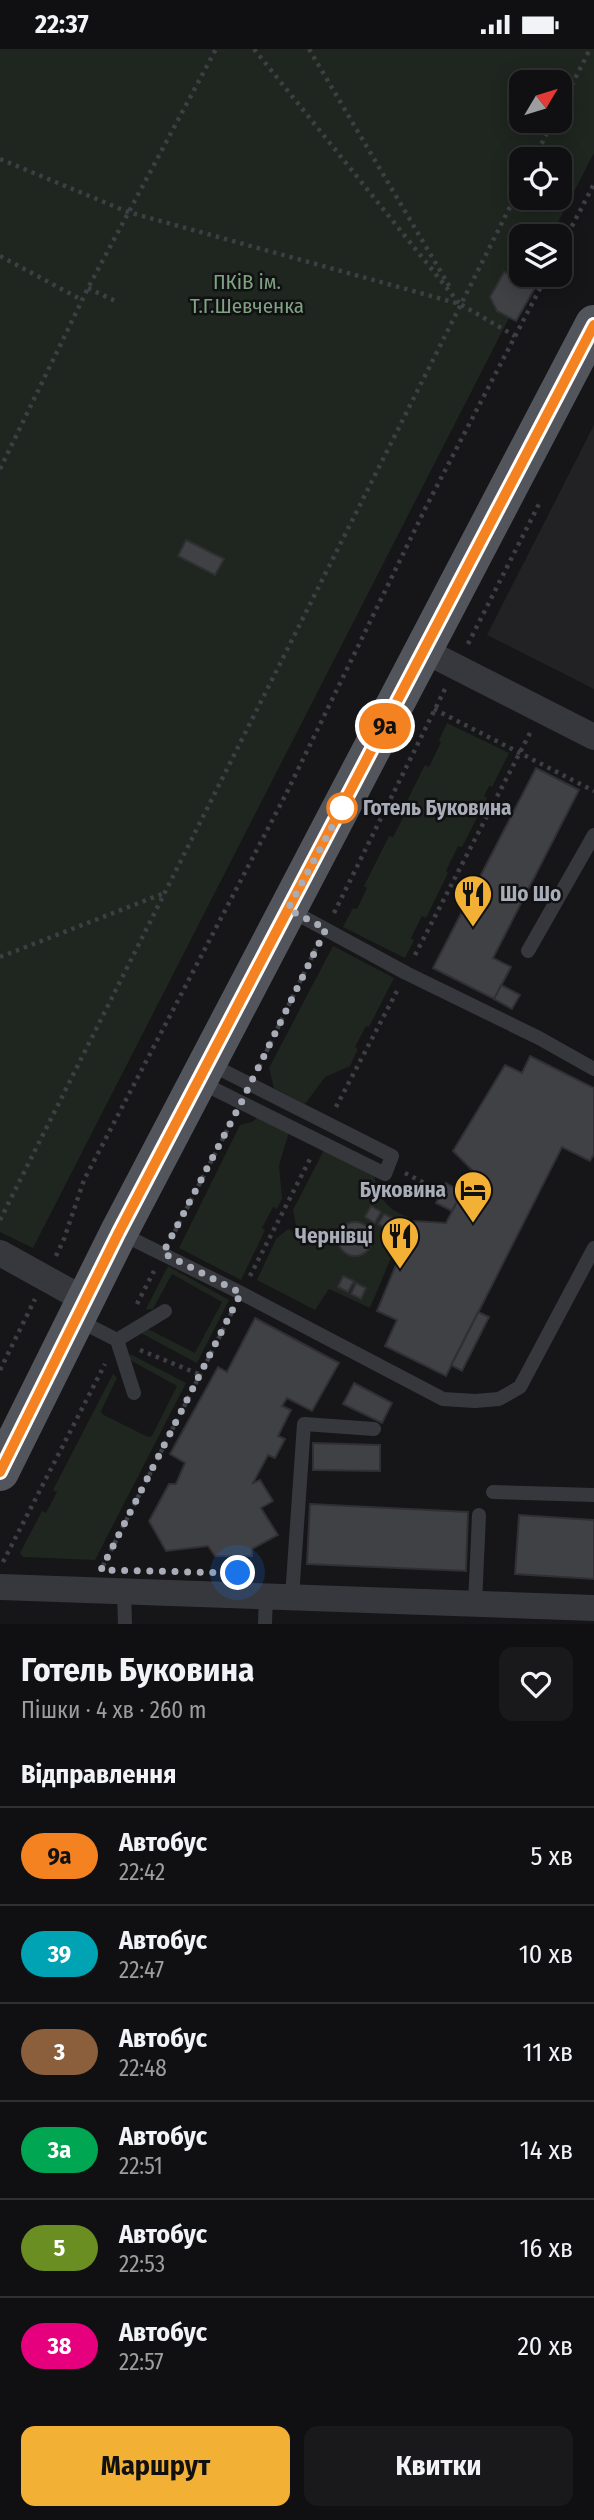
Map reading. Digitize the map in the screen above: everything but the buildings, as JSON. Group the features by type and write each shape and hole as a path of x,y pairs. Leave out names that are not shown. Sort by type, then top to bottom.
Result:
{"main road":[{"path":"0,1472 119,1232 288,909 441,658 594,324"}],"street":[{"path":"441,658 594,737"},
{"path":"0,1253 45,1278 80,1309"},
{"path":"7,1577 119,1581 265,1596 594,1608"}],"lane":[{"path":"527,951 594,835"},
{"path":"288,909 594,1069"},
{"path":"203,1073 250,1086 392,1156 385,1174 241,1103 203,1073"},
{"path":"119,1232 443,1399 475,1401 499,1399 520,1387 594,1248"},
{"path":"80,1309 117,1340 134,1393"},
{"path":"117,1340 165,1311"},
{"path":"292,1597 304,1424 374,1429"},
{"path":"494,1492 594,1495"},
{"path":"475,1604 479,1515"},
{"path":"119,1581 125,1624"},
{"path":"265,1596 265,1624"}],"path":[{"path":"0,469 88,288 216,49"},
{"path":"254,49 460,304"},
{"path":"309,49 460,304"},
{"path":"572,84 590,49"},
{"path":"0,159 128,212 460,304 515,336"},
{"path":"572,227 594,184"},
{"path":"0,1220 509,208"},
{"path":"0,256 82,300"},
{"path":"0,1370 64,1239 83,1180 286,794 426,507 541,287"},
{"path":"88,288 115,301"},
{"path":"250,1086 434,709 441,658 544,495"},
{"path":"434,709 594,791"},
{"path":"328,1123 542,711"},
{"path":"0,957 163,894"},
{"path":"7,1577 3,1562 241,1103"},
{"path":"119,1581 101,1570 319,1140"},
{"path":"389,1165 458,1201"},
{"path":"117,1340 201,1375"}],"shaded area":[{"path":"594,425 594,689 487,635"}],"green space":[{"name":"ПКіВ ім. Т.Г.Шевченка","path":"0,49 594,49 594,153 572,195 572,147 509,147 509,210 564,210 557,224 509,224 509,287 525,287 33,1248 0,1232"},
{"path":"447,723 509,753 492,787 489,786 484,796 487,798 462,847 458,846 426,918 422,916 405,958 343,927 353,908 357,909 367,888 364,886 389,836 393,837 403,818 400,815 425,765 429,767"},
{"path":"333,946 394,978 369,1027 366,1026 355,1047 358,1049 350,1066 325,1077 305,1104 274,1088 269,1068"},
{"path":"258,1117 289,1132 279,1165 282,1198 277,1209 273,1207 262,1228 265,1230 241,1280 179,1248 240,1125 252,1122"},
{"path":"324,1150 374,1174 384,1201 408,1217 370,1308 329,1289 315,1310 257,1280 276,1239 288,1229 298,1233 300,1227 296,1225 293,1210"},
{"path":"168,1266 229,1300 197,1363 141,1333 144,1327 195,1353 222,1302 172,1274 153,1309 146,1309"},
{"path":"130,1354 186,1383 95,1560 23,1557 20,1553 42,1511 46,1513 57,1492 53,1490 113,1374 117,1378 102,1414 148,1437 152,1436 177,1386 130,1360"}],"bus line":[{"name":"9а","path":"0,1472 119,1232 594,325"}],"place":[{"name":"Готель Буковина","path":"342,808"},
{"name":"Шо Шо","path":"473,928"},
{"name":"Буковина","path":"473,1224"},
{"name":"Чернівці","path":"400,1270"}],"route":[{"path":"238,1573 101,1570 241,1293 163,1253 241,1103 326,929 288,909 342,808"}]}
